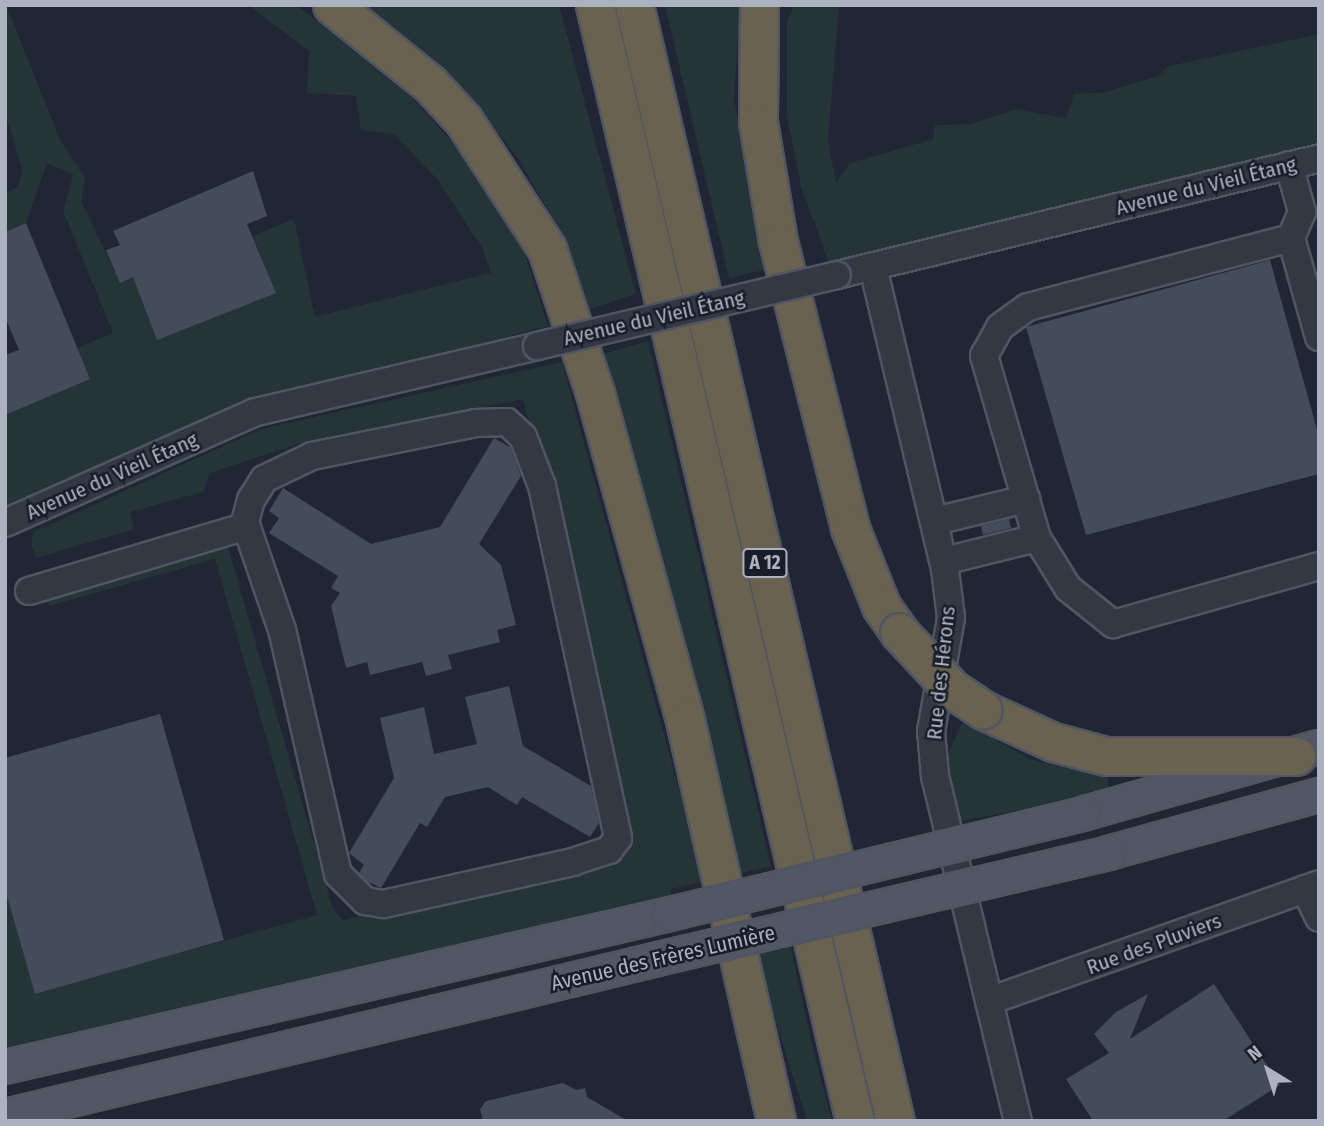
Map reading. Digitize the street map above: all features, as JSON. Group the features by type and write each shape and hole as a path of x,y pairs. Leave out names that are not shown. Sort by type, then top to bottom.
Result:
{"highway":[{"path":"332,5 430,84 464,121 547,249 592,382 681,706 776,1121"},
{"name":"A 12","path":"595,5 855,1121"},
{"name":"A 12","path":"634,5 895,1121"},
{"path":"759,5 758,122 778,241 850,528 881,606 899,632 952,689 983,710 1022,730 1106,756 1149,760 1307,751"},
{"path":"768,1085 786,1121"}],"main road":[{"name":"Avenue des Frères Lumière","path":"5,1067 670,914 1082,814 1307,751"},
{"name":"Avenue des Frères Lumière","path":"5,1116 1108,853 1319,795"},
{"path":"5,1085 23,1080 43,1059"}],"street":[{"name":"Avenue du Vieil Étang","path":"5,523 256,412 873,267 1319,158"},
{"path":"1289,165 1302,212 1291,238 1319,337"},
{"path":"1291,238 1028,307 1000,327 984,356 1037,538 1068,588 1113,624 1319,566"},
{"name":"Rue des Hérons","path":"873,267 944,561 950,618 931,731 933,753 1018,1121"},
{"path":"508,422 523,437 542,486 616,822 618,838 609,850 383,904 351,891 338,874 282,630 247,526 251,500 264,479 312,456 475,423 508,422"},
{"path":"935,522 1026,499"},
{"path":"29,591 247,526"},
{"path":"944,561 1037,538"},
{"path":"1312,887 1319,918"},
{"name":"Rue des Pluviers","path":"989,1001 1312,887"}],"shaded area":[{"path":"6,5 61,142 85,177 81,201 120,282 133,277 157,339 275,293 253,236 294,219 315,317 491,273 483,249 437,179 394,134 361,130 356,96 307,93 309,51 248,5 296,5 403,87 473,166 522,245 548,326 258,401 5,508 5,415 89,378 77,348 113,333 63,211 73,175 47,163 26,223 5,232 5,193 18,187 22,170 5,112"},
{"path":"364,5 559,5 636,294 590,309 561,233 519,160 465,90"},
{"path":"665,5 740,5 734,100 768,269 729,278"},
{"path":"794,5 839,5 828,140 836,183 850,163 933,139 935,125 971,124 1017,109 1066,118 1074,94 1106,92 1158,76 1169,66 1319,34 1319,142 831,268 802,190 787,117 787,22"},
{"path":"648,341 771,866 738,874 603,354"},
{"path":"562,362 704,881 671,889 671,898 5,1052 5,889 35,993 317,915 215,559 49,606 47,598 228,547 333,909 343,920 621,854 633,844 523,399 298,444 210,473 203,492 130,512 134,529 36,558 31,544 34,532 261,429"},
{"path":"963,721 1029,759 1108,777 1108,794 960,821 945,760"},
{"path":"791,947 832,1121 807,1121 755,955"}],"building":[{"path":"253,171 267,216 247,224 276,293 157,340 133,277 120,283 106,250 120,245 113,231"},
{"path":"26,223 90,379 5,415 5,355 19,350 5,317 5,232"},
{"path":"1270,260 1319,437 1319,474 1086,535 1026,327"},
{"path":"494,438 510,447 521,476 479,544 501,565 516,625 497,630 500,642 448,655 452,669 426,676 422,662 370,675 367,662 346,668 331,606 340,593 331,588 338,576 269,533 279,518 269,511 283,488 371,544 440,527"},
{"path":"1009,519 1011,528 983,535 981,526"},
{"path":"509,686 523,746 591,786 599,823 590,837 522,797 517,805 488,787 445,797 427,827 420,823 381,888 367,881 359,873 364,865 349,853 394,778 380,718 424,707 434,754 477,744 465,697"},
{"path":"160,714 224,940 35,994 5,889 5,758"},
{"path":"1214,984 1280,1085 1223,1121 1093,1121 1066,1079 1109,1053 1094,1034 1116,1012 1148,994 1130,1039"},
{"path":"563,1083 576,1090 585,1088 587,1097 628,1121 483,1121 480,1109 486,1101"}]}
